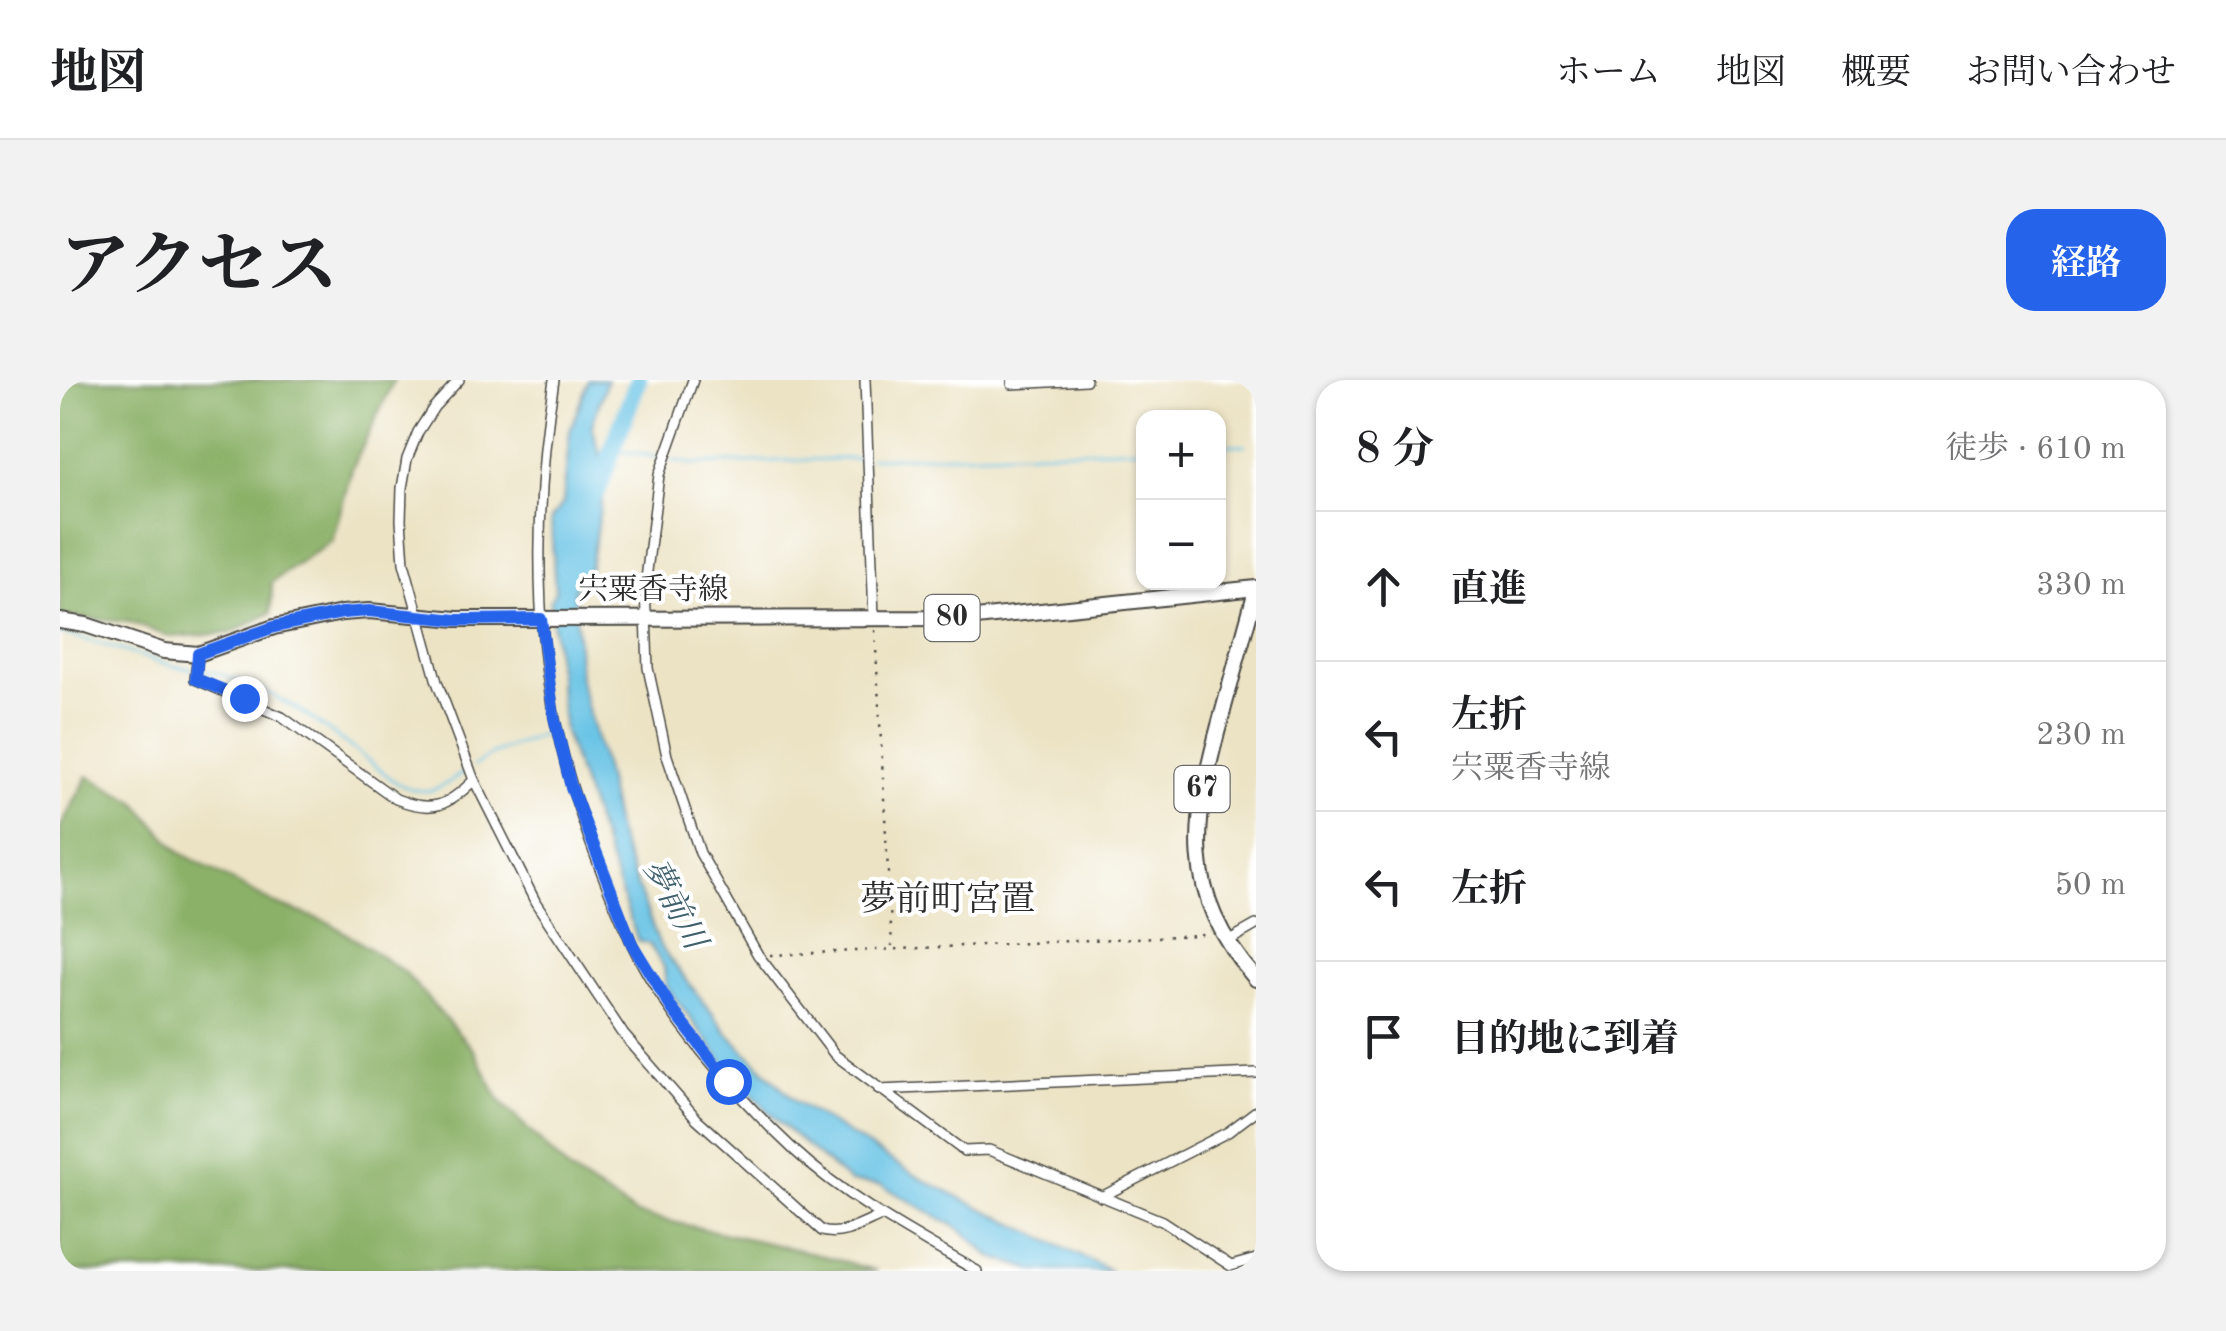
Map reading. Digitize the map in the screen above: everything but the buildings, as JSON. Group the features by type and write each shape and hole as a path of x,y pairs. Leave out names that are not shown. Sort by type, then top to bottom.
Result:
{"main road":[{"name":"宍粟香寺線","path":"60,621 164,651 198,654 274,627 369,611 422,618 976,618 1256,589"},
{"name":"67","path":"1256,589 1204,778 1199,814 1200,861 1218,927 1256,979"}],"street":[{"path":"459,380 434,407 418,432 408,459 402,488 404,563 446,710 474,780 536,904 624,1035 697,1120 822,1231 844,1232 882,1216"},
{"path":"554,380 544,437 543,619 554,717 571,787 632,944 672,1009 728,1081 796,1152 882,1216 977,1271"},
{"path":"694,380 659,475 645,587 648,668 672,772 700,853 758,955 834,1055 964,1151 989,1150 1162,1221 1231,1266 1256,1259"},
{"path":"865,380 874,618"},
{"path":"1012,380 1012,384 1086,380"},
{"path":"198,654 196,679 282,717 396,799 418,808 432,808 460,795 474,780"},
{"path":"1226,942 1256,925"},
{"path":"878,1090 1256,1073"},
{"path":"1101,1197 1228,1132 1256,1111"}],"path":[{"path":"874,618 892,948"},
{"path":"758,955 1199,936 1218,927"}],"green space":[{"path":"60,380 394,380 352,469 332,541 272,582 271,613 231,633 170,637 129,622 60,616"},
{"path":"88,776 136,802 179,852 273,903 330,923 404,972 474,1051 500,1101 569,1171 636,1214 877,1271 60,1271 60,828"}],"water":[{"path":"588,380 607,380 592,425 606,476 590,566 574,589 580,680 617,833 660,946 730,1036 796,1102 920,1178 1111,1271 1036,1271 991,1257 963,1231 881,1185 850,1182 781,1124 733,1075 666,986 664,967 649,944 638,941 564,732 550,601 555,591 551,519 563,503 570,431"}],"waterway":[{"name":"夢前川","path":"597,492 638,380"},
{"path":"1226,445 1245,445"},
{"path":"870,458 1136,448"},
{"path":"615,450 663,458"},
{"path":"671,460 692,464 862,458"},
{"path":"60,632 193,669"},
{"path":"201,670 256,687 281,700 408,788 434,789 467,770"},
{"path":"474,766 492,754 553,731"}],"district":[{"name":"夢前町宮置","path":"948,900"}],"route":[{"path":"244,698 196,679 198,654 274,627 342,613 369,611 457,620 541,619 554,717 571,787 632,944 672,1009 728,1081"}]}
